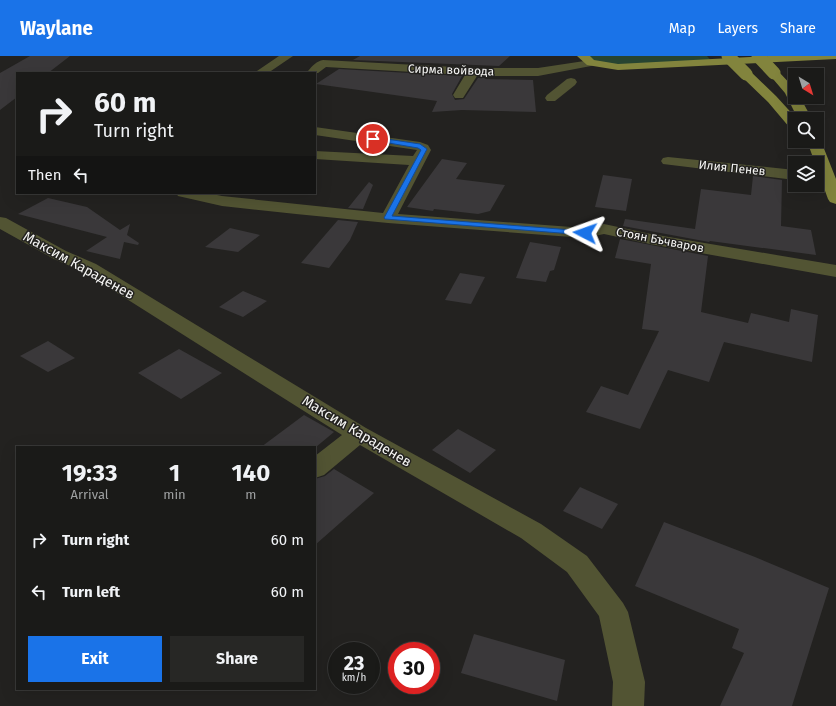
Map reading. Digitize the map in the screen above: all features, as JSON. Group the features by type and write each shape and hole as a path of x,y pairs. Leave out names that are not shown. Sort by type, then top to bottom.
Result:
{"main road":[{"path":"728,56 772,99 788,117"},
{"path":"758,56 781,79 791,92 801,112"},
{"path":"587,59 610,67 651,67 836,56"},
{"path":"824,181 836,199"}],"street":[{"path":"262,72 287,56"},
{"name":"Сирма войвода","path":"318,67 473,72 538,72 587,59"},
{"path":"459,95 473,72"},
{"path":"551,98 571,82"},
{"path":"316,130 420,146 424,149 388,218"},
{"path":"316,155 418,161"},
{"name":"Илия Пенев","path":"668,161 788,174"},
{"path":"316,169 371,172"},
{"path":"395,174 411,175"},
{"name":"Стоян Бъчваров","path":"189,194 222,201 388,218 585,233 604,229 627,232 650,239 836,271"},
{"name":"Максим Караденев","path":"0,222 60,255 90,268 358,434 531,531 577,564 614,612 630,682 628,706"},
{"path":"316,468 358,434"}],"green space":[{"path":"583,56 707,56 714,64 610,67"}],"building":[{"path":"30,56 70,56 49,72 16,72 16,98 0,110 0,73"},
{"path":"360,56 510,56 499,66 353,60"},
{"path":"339,69 462,76 452,94 455,100 464,99 478,78 533,80 536,112 462,110 432,112 437,101 316,84"},
{"path":"442,159 467,163 456,179 505,185 490,211 478,214 434,209 433,211 407,207"},
{"path":"603,175 632,179 626,211 595,207"},
{"path":"753,176 782,180 781,226 811,230 816,255 709,242 623,226 625,219 695,229 701,189 751,195"},
{"path":"369,182 373,185 363,209 348,208"},
{"path":"48,198 87,207 120,230 130,224 127,235 139,243 138,245 124,242 120,259 86,251 107,237 18,214"},
{"path":"338,220 358,222 350,240 329,268 301,263"},
{"path":"230,228 260,235 238,252 205,247"},
{"path":"620,239 708,256 701,312 748,323 751,313 789,322 791,309 818,315 812,362 724,342 709,382 668,370 640,429 586,412 601,386 628,395 659,331 642,329 651,264 615,258"},
{"path":"530,242 561,247 554,270 550,271 546,282 516,278"},
{"path":"460,273 485,277 471,304 445,300"},
{"path":"243,291 267,301 243,317 219,307"},
{"path":"48,341 75,358 48,372 20,356"},
{"path":"179,349 222,373 181,399 138,373"},
{"path":"304,415 334,432 316,447 262,446"},
{"path":"458,429 496,450 470,473 432,450"},
{"path":"334,469 374,493 316,544 316,479 325,476"},
{"path":"580,487 618,504 602,529 563,511"},
{"path":"664,522 755,557 829,588 792,706 720,706 744,653 732,648 739,629 635,586"},
{"path":"474,634 565,660 557,701 461,673"}],"route":[{"path":"373,139 420,146 424,149 388,218 585,233"}]}
